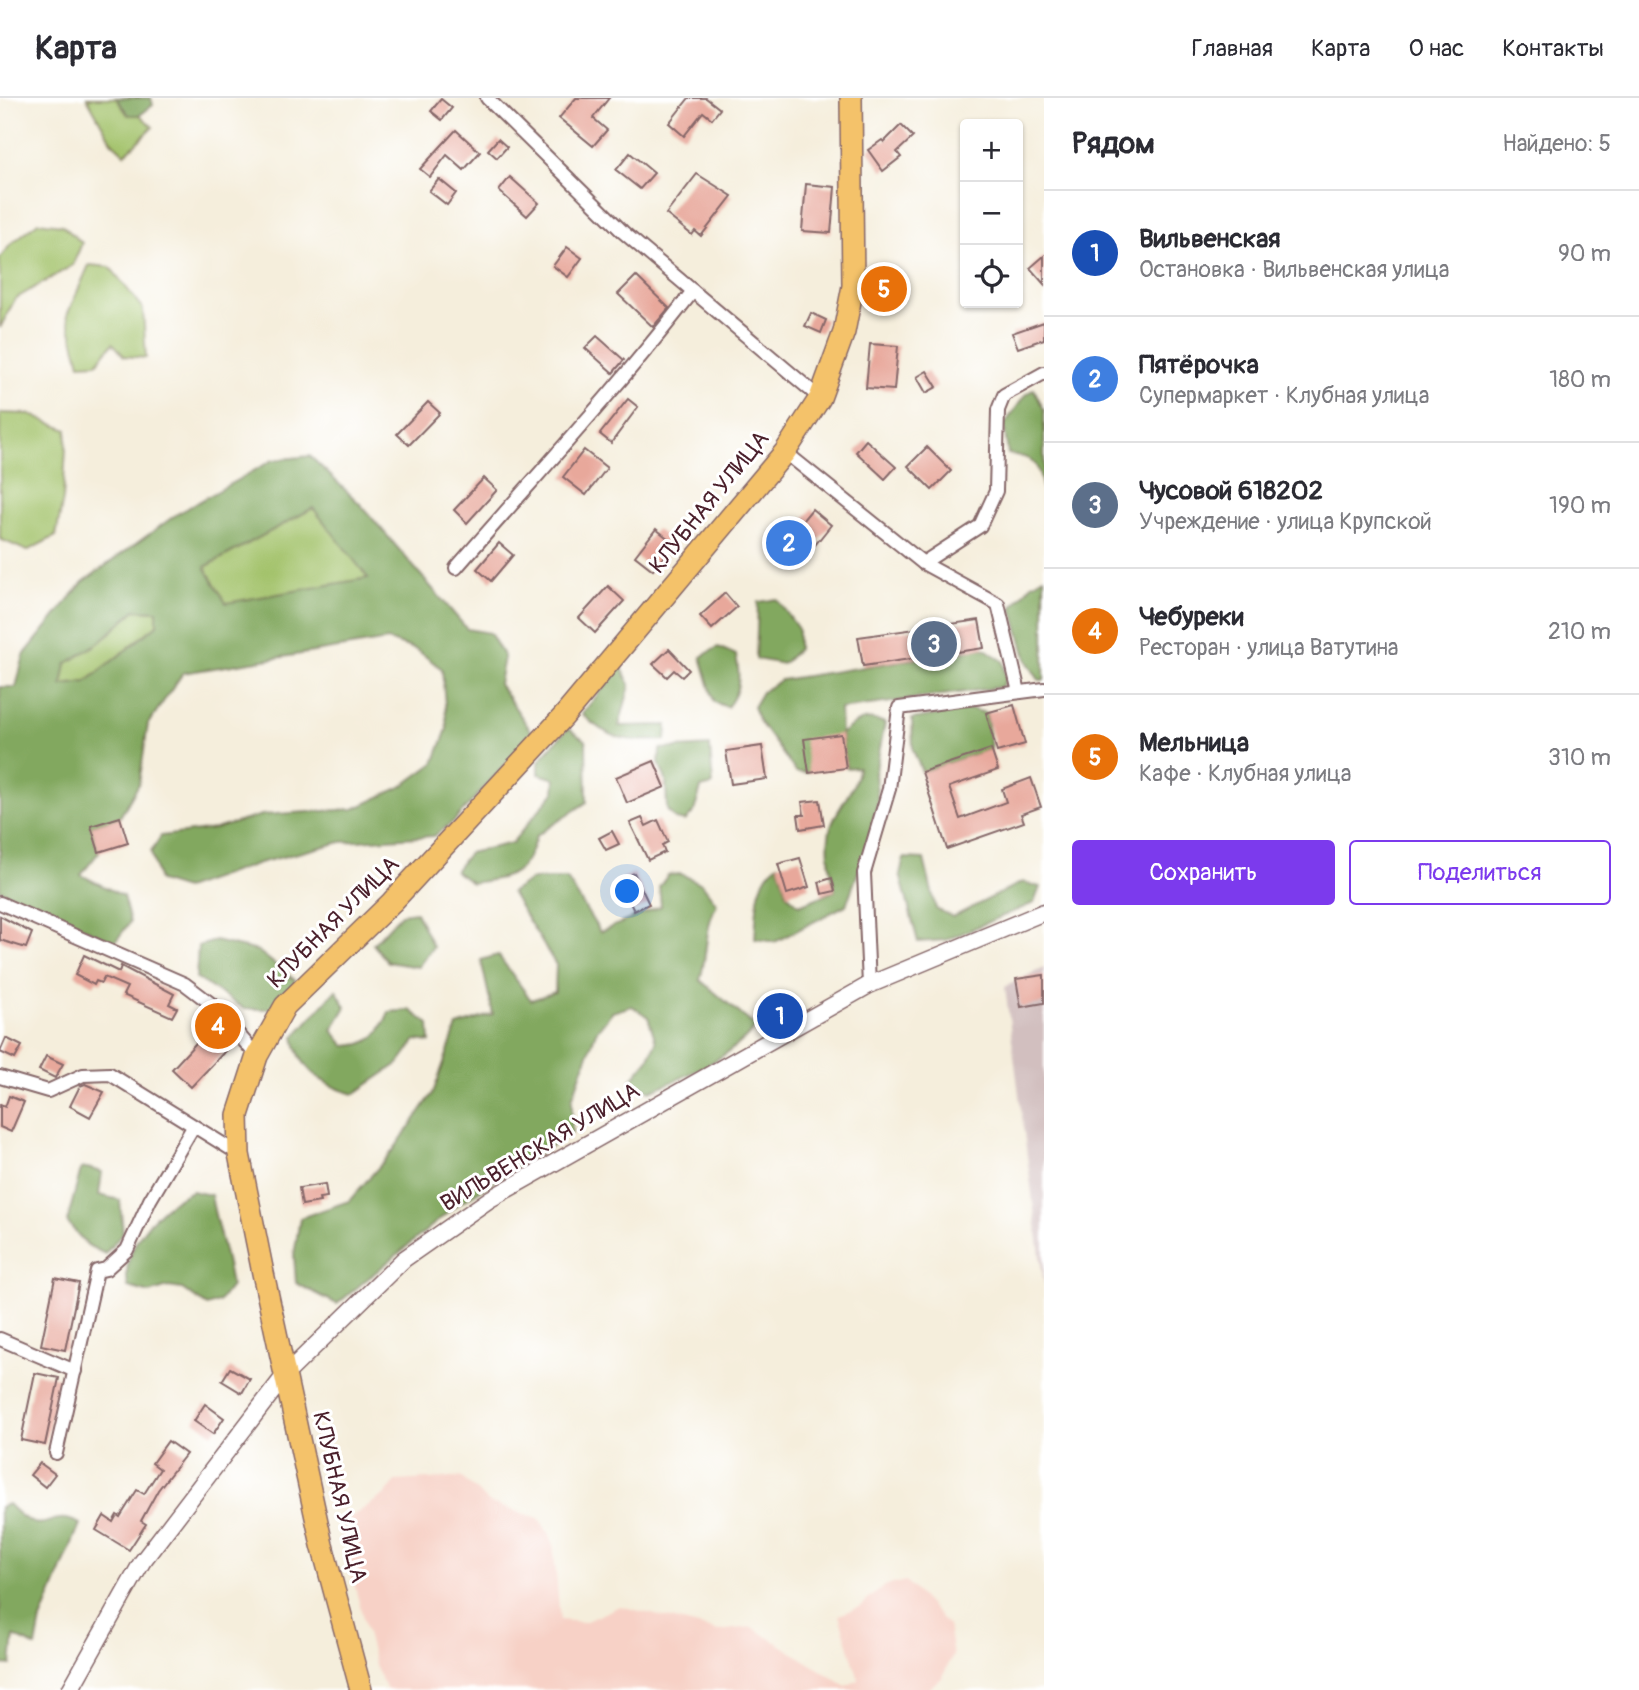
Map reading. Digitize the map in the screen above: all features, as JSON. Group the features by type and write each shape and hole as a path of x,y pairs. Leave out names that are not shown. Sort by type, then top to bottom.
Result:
{"main road":[{"name":"КЛУБНАЯ УЛИЦА","path":"360,1690 322,1545 285,1375 239,1154 238,1115 257,1056 285,1006 392,902 564,716 785,452 820,398 844,332 853,286 851,98"}],"street":[{"path":"487,98 623,232 820,398"},
{"path":"456,568 585,419 627,376 693,291"},
{"path":"923,563 980,526 996,491 998,410 1004,395 1044,373"},
{"path":"785,452 923,563 998,604 1018,692"},
{"path":"869,985 863,873 889,789 899,708 1044,689"},
{"path":"0,903 185,984 214,1006 257,1056"},
{"name":"ВИЛЬВЕНСКАЯ УЛИЦА","path":"70,1690 142,1562 285,1375 404,1259 490,1199 869,985 1044,912"},
{"path":"0,1077 48,1091 83,1075 110,1074 239,1154"},
{"path":"56,1453 97,1271 106,1269 127,1250 150,1200 193,1127"},
{"path":"0,1339 75,1371"}],"shaded area":[{"path":"1044,967 1044,1286 1005,987"},
{"path":"461,1477 490,1503 540,1519 553,1542 560,1620 584,1622 620,1606 718,1631 752,1627 846,1686 859,1680 839,1615 860,1607 884,1586 906,1581 948,1625 953,1655 941,1679 926,1690 387,1690 376,1668 339,1525 384,1495 396,1481"}],"green space":[{"path":"87,98 116,98 128,115 140,115 153,127 125,154 111,141"},
{"path":"116,98 151,98 153,105 140,115 129,115"},
{"path":"38,222 62,225 82,243 73,265 15,299 0,328 0,258 11,244"},
{"path":"89,265 110,267 143,309 146,358 124,356 113,343 97,363 80,364 67,315"},
{"path":"1034,389 1044,410 1044,494 1038,470 1032,461 1008,454 1004,425 1026,394"},
{"path":"0,413 29,414 67,430 63,499 56,536 27,551 0,539"},
{"path":"310,456 361,505 467,629 490,633 504,657 499,684 533,734 454,821 434,836 341,842 259,863 185,889 159,881 151,852 161,836 215,829 262,815 354,809 401,787 434,763 447,729 442,669 417,650 388,640 183,673 148,724 139,784 120,817 91,826 99,852 81,875 123,896 130,922 115,942 0,890 0,687 16,687 24,655 83,582 177,514 273,460","holes":["313,508 368,578 226,603 205,567","135,610 157,611 157,625 86,682 62,685 66,664 100,642"]},
{"path":"313,508 369,578 226,604 205,567"},
{"path":"1044,577 1044,680 1039,680 1027,661 1012,608 1031,585"},
{"path":"777,599 798,629 798,649 783,664 756,659 758,602"},
{"path":"135,610 158,611 157,625 86,682 62,685 65,664 100,642"},
{"path":"718,647 736,655 739,676 737,689 727,707 714,702 701,657"},
{"path":"984,648 1003,661 1006,680 1001,687 840,709 841,734 809,773 796,772 759,721 753,707 762,692 781,680"},
{"path":"621,666 630,685 619,726 667,725 666,740 641,741 611,735 582,714"},
{"path":"971,709 986,713 991,749 922,772 913,750 912,719"},
{"path":"862,721 885,723 875,774 878,801 866,851 846,905 775,942 755,939 761,888 770,871 778,864 787,894 799,905 835,891 829,858 829,834 834,819 851,790 858,767 846,768 841,734"},
{"path":"568,728 586,741 587,802 536,836 527,860 514,873 472,883 455,871 469,853 512,843 554,792 555,779 539,774 539,761"},
{"path":"710,746 713,785 701,788 694,812 685,821 675,819 667,810 666,780 659,763 660,749"},
{"path":"904,858 924,859 936,909 953,917 1022,882 1040,887 1034,903 946,940 918,942 900,874"},
{"path":"681,874 702,884 717,904 710,922 700,980 756,1027 746,1038 693,1073 650,1091 631,1080 648,1060 656,1042 648,1017 632,1006 612,1012 596,1032 572,1099 572,1133 457,1205 337,1304 296,1283 294,1255 300,1218 349,1201 392,1152 433,1093 457,1026 493,1014 481,960 498,955 531,1000 555,992 556,965 511,892 533,879 567,879 600,932 661,906 659,887 668,875"},
{"path":"416,912 433,947 418,967 388,962 373,944 401,914"},
{"path":"215,941 258,951 296,981 271,1009 245,1009 196,978 198,946"},
{"path":"336,990 346,1007 332,1030 345,1046 362,1044 373,1038 389,1012 410,1010 429,1024 430,1042 416,1040 399,1063 354,1094 323,1081 301,1058 294,1037"},
{"path":"81,1169 102,1172 99,1195 120,1200 123,1233 105,1254 87,1245 67,1222"},
{"path":"192,1191 211,1195 231,1286 219,1302 207,1306 182,1289 168,1287 150,1293 128,1287 130,1257 144,1230 167,1207"},
{"path":"8,1504 31,1522 39,1524 68,1519 80,1524 41,1620 36,1647 14,1636 11,1665 0,1664 0,1507"}],"building":[{"path":"576,98 609,98 593,118 607,130 593,146 559,118"},
{"path":"689,98 706,98 720,109 712,119 703,112 684,136 669,123"},
{"path":"441,99 452,108 442,120 431,111"},
{"path":"901,125 913,137 897,152 901,157 883,171 868,150 882,140 884,142"},
{"path":"456,130 480,152 464,170 447,155 430,177 420,169"},
{"path":"498,139 507,147 497,158 488,150"},
{"path":"630,153 654,173 640,189 616,170"},
{"path":"697,174 732,196 701,236 695,231 692,235 666,214"},
{"path":"510,177 539,203 527,216 499,191"},
{"path":"439,179 456,193 447,205 429,191"},
{"path":"806,184 835,187 831,233 802,231"},
{"path":"567,247 582,258 568,277 553,266"},
{"path":"1044,256 1044,284 1030,268"},
{"path":"636,276 669,308 653,327 618,294"},
{"path":"811,313 826,320 821,333 805,326"},
{"path":"1044,322 1044,339 1018,348 1012,333"},
{"path":"597,336 624,360 613,373 585,348"},
{"path":"870,344 898,346 894,390 866,388"},
{"path":"927,371 937,387 926,393 917,377"},
{"path":"628,399 638,407 611,443 600,434"},
{"path":"428,402 440,413 409,445 397,434"},
{"path":"866,440 896,467 885,479 856,452"},
{"path":"927,447 951,471 932,490 908,466"},
{"path":"584,450 607,468 586,495 563,477"},
{"path":"484,478 497,490 467,523 454,510"},
{"path":"812,509 831,525 803,560 783,544"},
{"path":"656,529 675,544 653,570 635,556"},
{"path":"499,543 513,555 491,581 477,569"},
{"path":"608,586 624,601 595,633 579,618"},
{"path":"725,593 737,607 712,629 700,616"},
{"path":"979,620 984,648 863,666 858,637"},
{"path":"669,649 689,670 682,677 674,670 667,677 653,664"},
{"path":"1014,705 1025,744 997,752 986,713"},
{"path":"841,734 846,768 809,773 804,739"},
{"path":"762,746 767,779 731,784 726,751"},
{"path":"991,749 998,770 949,787 960,819 1006,802 1002,789 1031,778 1041,807 1021,814 1024,822 947,849 922,772"},
{"path":"654,761 665,787 627,803 616,777"},
{"path":"820,800 824,825 800,829 798,815 804,815 802,802"},
{"path":"120,817 128,843 99,852 91,826"},
{"path":"642,818 646,826 658,820 668,842 662,845 665,852 648,860 630,823"},
{"path":"612,831 619,844 606,850 599,838"},
{"path":"800,858 809,887 787,894 778,864"},
{"path":"634,873 649,904 634,911 619,880"},
{"path":"832,878 835,891 822,894 819,882"},
{"path":"0,916 32,933 26,948 0,940"},
{"path":"84,955 119,972 121,966 174,994 169,1004 177,1008 172,1017 123,995 127,987 104,977 101,983 96,981 94,985 75,975"},
{"path":"1044,975 1044,1003 1021,1007 1016,979"},
{"path":"208,1030 228,1048 191,1087 172,1069"},
{"path":"6,1038 22,1046 15,1059 0,1052"},
{"path":"46,1056 63,1064 55,1078 39,1070"},
{"path":"85,1084 104,1092 90,1117 70,1106 80,1086"},
{"path":"9,1096 24,1102 11,1132 0,1127 0,1105 5,1107"},
{"path":"325,1184 327,1197 319,1198 320,1202 302,1205 299,1188"},
{"path":"55,1278 79,1283 65,1350 41,1345"},
{"path":"230,1368 250,1379 242,1393 222,1381"},
{"path":"35,1373 59,1378 45,1445 21,1440"},
{"path":"205,1404 224,1418 213,1434 194,1421"},
{"path":"168,1441 186,1454 158,1490 141,1521 146,1524 129,1550 96,1530 104,1516 113,1522 117,1515 120,1517 137,1490 144,1494 160,1469 152,1463"},
{"path":"40,1463 55,1474 45,1487 30,1475"}],"place":[{"name":"Мельница","path":"884,289"},
{"name":"Пятёрочка","path":"789,543"},
{"name":"Чусовой 618202","path":"934,644"},
{"name":"Вильвенская","path":"780,1016"},
{"name":"Чебуреки","path":"218,1026"}]}
